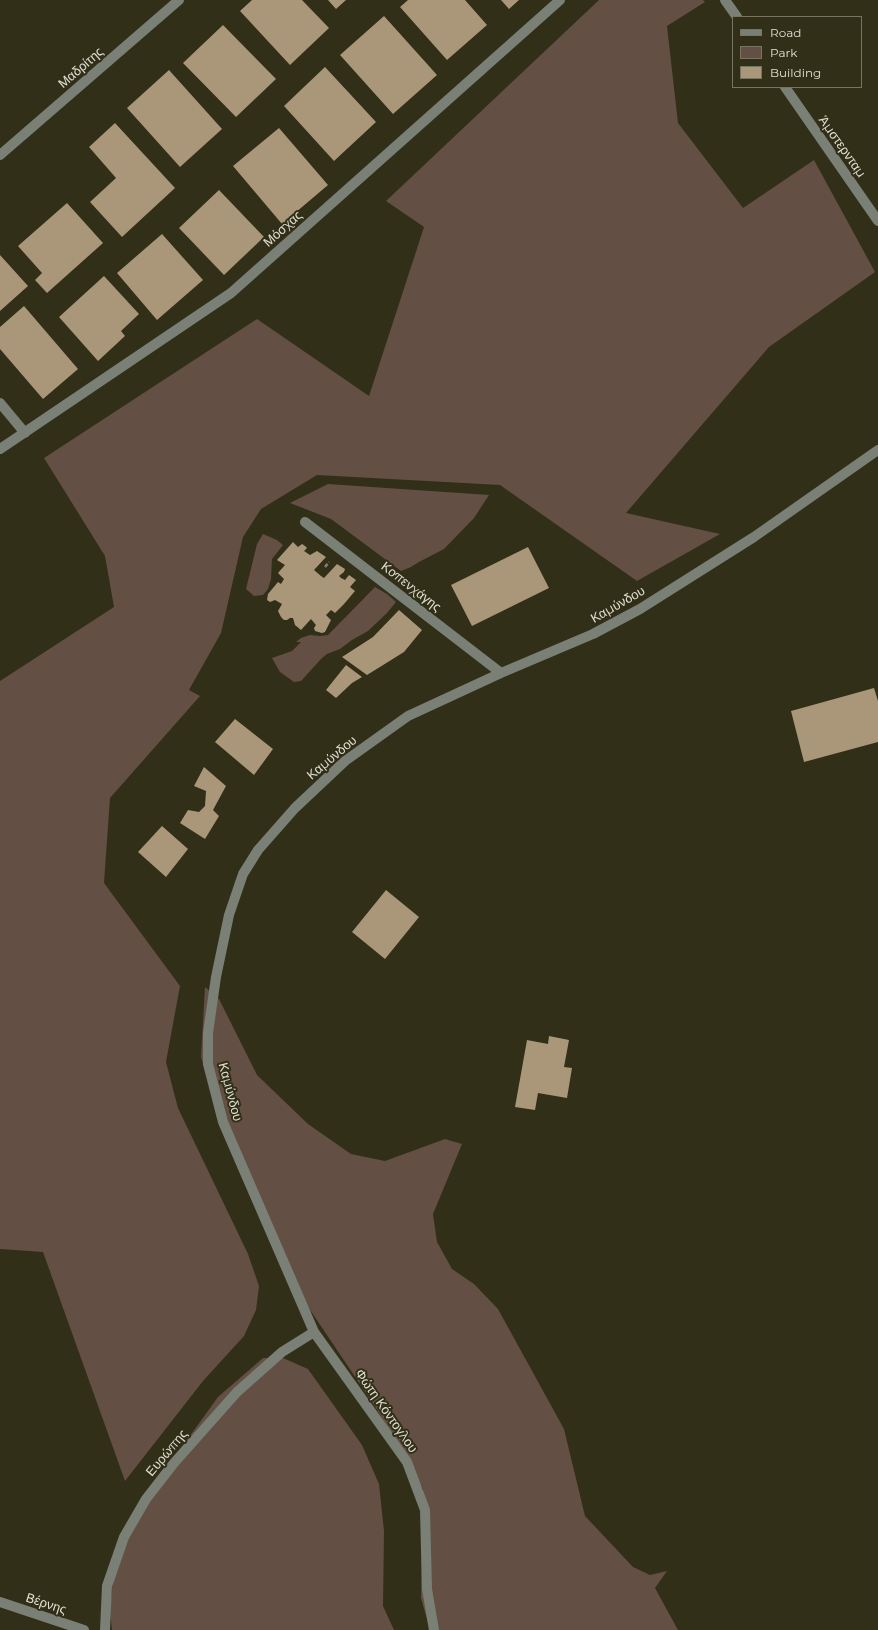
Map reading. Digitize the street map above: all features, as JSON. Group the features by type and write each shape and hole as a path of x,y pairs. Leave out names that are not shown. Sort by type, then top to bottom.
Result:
{"street":[{"name":"Μαδρίτης","path":"0,155 179,0"},
{"name":"Μόσχας","path":"0,449 231,293 560,0"},
{"path":"725,0 736,16"},
{"name":"Άμστερνταμ","path":"786,88 878,222"},
{"path":"0,403 25,433"},
{"name":"Καμύνδου","path":"314,1332 223,1122 208,1064 208,1033 216,977 229,915 243,874 258,850 295,808 345,761 408,716 501,673 593,634 640,609 754,537 878,450"},
{"name":"Κοπενχάγης","path":"305,522 501,673"},
{"name":"Ευρώπης","path":"105,1630 107,1586 124,1537 146,1499 174,1463 236,1392 282,1352 314,1332"},
{"name":"Φώτη Κόντογλου","path":"314,1332 407,1462 425,1510 427,1589 434,1630"},
{"name":"Βέρνης","path":"0,1602 84,1630"}],"green space":[{"path":"599,0 703,0 705,2 667,26 678,123 743,208 814,160 875,272 769,347 626,513 720,534 637,581 500,485 317,475 261,509 243,537 221,633 189,690 200,696 110,798 104,883 180,986 166,1062 178,1108 248,1254 259,1286 256,1310 244,1336 203,1381 125,1481 43,1252 0,1249 0,681 114,607 105,556 44,458 257,319 369,396 424,227 386,201"},
{"path":"328,484 489,495 474,518 444,549 401,571 331,519 290,503"},
{"path":"263,534 277,540 283,545 272,559 271,579 268,589 263,595 254,596 246,589 257,544"},
{"path":"375,587 387,594 396,602 368,631 340,649 327,654 301,681 294,682 280,672 272,658 292,651 301,642 296,642 301,638 310,635 328,635"},
{"path":"205,987 219,999 257,1075 308,1124 351,1154 385,1161 445,1139 462,1144 433,1214 437,1242 452,1269 474,1284 498,1309 564,1429 585,1516 633,1567 650,1575 667,1571 655,1588 678,1630 430,1630 421,1598 423,1489 376,1408 292,1283 224,1136 201,1057"},
{"path":"263,1358 283,1358 308,1369 362,1445 379,1484 384,1531 383,1606 394,1630 112,1630 110,1611 115,1556 137,1509 218,1397"}],"building":[{"path":"252,0 302,0 329,28 290,65 240,11"},
{"path":"328,0 346,0 336,9"},
{"path":"408,0 465,0 487,25 447,60 400,7"},
{"path":"501,0 519,0 509,9"},
{"path":"384,16 437,75 393,114 340,55"},
{"path":"223,25 276,79 236,117 183,63"},
{"path":"325,67 376,122 334,161 284,106"},
{"path":"169,70 222,129 180,167 127,108"},
{"path":"115,123 175,188 122,237 90,202 116,178 89,147"},
{"path":"279,128 328,185 282,224 233,166"},
{"path":"219,190 264,237 224,275 179,228"},
{"path":"67,203 103,243 47,293 35,280 42,273 18,246"},
{"path":"162,234 203,280 157,320 117,273"},
{"path":"0,255 28,286 0,311"},
{"path":"104,276 139,314 121,331 125,336 98,361 59,317"},
{"path":"24,306 78,369 43,399 0,349 0,327"},
{"path":"293,542 298,547 302,544 305,546 307,548 304,551 310,555 317,551 326,557 314,570 324,578 337,564 345,569 339,576 341,578 345,580 349,575 356,580 350,587 355,591 344,604 335,613 331,610 326,615 331,620 325,632 322,633 315,631 314,628 316,625 311,619 301,630 295,625 293,618 284,620 281,617 278,611 282,604 275,600 270,602 267,600 268,594 278,582 281,584 284,579 278,573 285,565 277,560"},
{"path":"528,547 549,588 472,626 451,585"},
{"path":"399,610 422,630 404,652 367,675 342,657 373,637"},
{"path":"346,665 362,677 352,683 336,698 326,690"},
{"path":"874,688 878,701 878,742 804,762 791,711"},
{"path":"235,719 273,749 254,775 215,742"},
{"path":"204,767 226,786 213,810 219,816 205,839 180,823 188,810 199,812 205,806 206,791 194,786"},
{"path":"162,826 188,849 166,877 138,852"},
{"path":"386,890 419,917 385,959 352,932"},
{"path":"549,1036 569,1040 564,1067 572,1068 567,1098 538,1093 535,1110 515,1107 527,1040 548,1044"}]}
